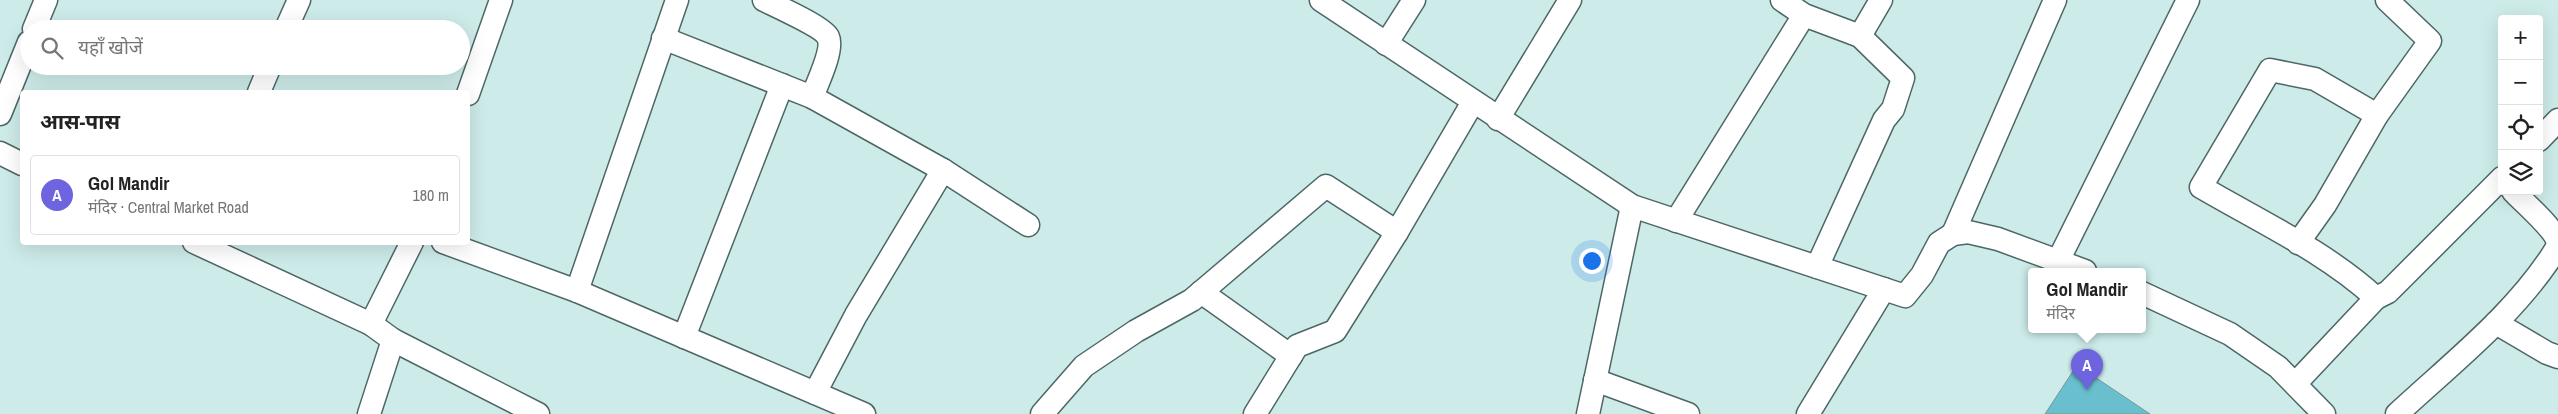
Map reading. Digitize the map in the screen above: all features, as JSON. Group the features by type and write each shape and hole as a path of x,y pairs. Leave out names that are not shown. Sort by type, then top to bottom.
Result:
{"street":[{"path":"38,20 46,0"},
{"path":"290,20 299,0"},
{"path":"469,90 501,0"},
{"path":"577,291 677,0"},
{"path":"764,0 824,32 828,38 829,50 812,97"},
{"path":"1321,0 1632,206 1906,296 1922,275 1939,243 1953,234 1968,232 1998,239 2077,268"},
{"path":"1386,44 1414,0"},
{"path":"1498,119 1570,0"},
{"path":"1782,0 1804,15 1860,36 1903,78 1893,109 1884,120 1817,267"},
{"path":"1860,36 1881,0"},
{"path":"1953,234 2055,0"},
{"path":"2058,261 2188,0"},
{"path":"2298,243 2325,205 2377,115 2430,42 2387,0"},
{"path":"1676,221 1804,15"},
{"path":"663,38 812,97 943,170 1028,225"},
{"path":"0,114 20,64"},
{"path":"2376,298 2359,282 2298,243 2200,187 2270,70 2315,79 2377,115"},
{"path":"260,90 266,75"},
{"path":"684,337 782,85"},
{"path":"1255,414 1296,346 1335,331 1397,232 1473,102"},
{"path":"0,153 20,163"},
{"path":"815,393 856,315 943,170"},
{"path":"1042,414 1084,366 1136,331 1192,300 1326,186 1397,232"},
{"path":"2295,384 2376,298 2388,292 2498,188"},
{"path":"2397,414 2496,322 2549,260 2558,245 2558,240 2516,195"},
{"path":"1588,414 1632,206"},
{"path":"198,245 371,324 393,340 538,414"},
{"path":"371,324 410,245"},
{"path":"451,245 577,291 864,414"},
{"path":"1808,414 1884,289"},
{"path":"1201,292 1291,356"},
{"path":"2146,294 2230,334 2278,367 2324,414"},
{"path":"2496,322 2547,353 2558,356"},
{"path":"369,414 393,340"},
{"path":"1595,380 1688,414"}],"building":[{"path":"2077,365 2150,414 2045,414"}],"place":[{"name":"Gol Mandir","path":"2087,390"}]}
